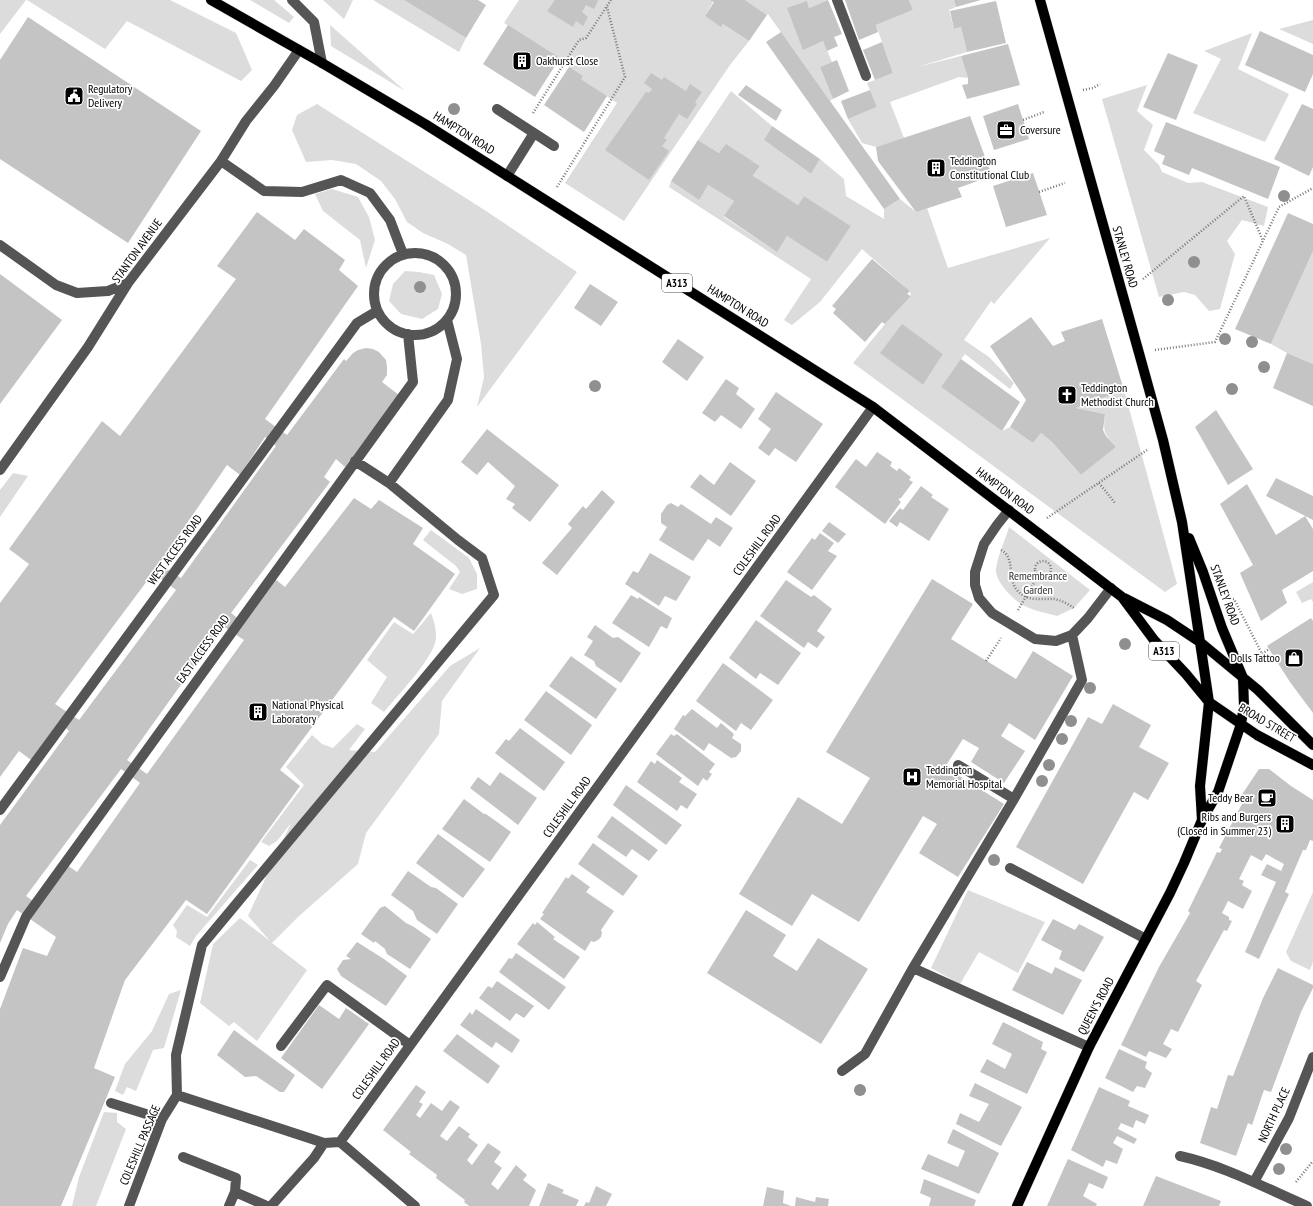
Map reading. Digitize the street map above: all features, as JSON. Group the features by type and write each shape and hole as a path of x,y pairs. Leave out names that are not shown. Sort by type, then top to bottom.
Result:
{"main road":[{"name":"HAMPTON ROAD","path":"211,0 425,124 771,341 873,407 1122,597 1167,620 1200,642 1243,678"},
{"name":"STANLEY ROAD","path":"1040,0 1163,440 1182,522 1209,702"},
{"name":"STANLEY ROAD","path":"1182,522 1203,572 1222,628 1243,678"},
{"name":"HAMPTON ROAD","path":"1122,597 1154,640 1186,674 1209,702"},
{"name":"QUEEN'S ROAD","path":"1017,1206 1089,1047 1146,939 1184,863 1202,820 1222,784 1241,724 1244,706 1243,678"},
{"name":"BROAD STREET","path":"1243,678 1258,690 1313,745"},
{"name":"QUEEN'S ROAD","path":"1202,820 1200,786 1209,702"},
{"name":"BROAD STREET","path":"1209,702 1257,734 1313,765"}],"street":[{"path":"292,0 314,22 322,63"},
{"path":"837,0 866,76"},
{"name":"STANTON AVENUE","path":"0,470 88,347 128,283 220,161 246,122 274,86 299,50"},
{"path":"497,109 554,146"},
{"path":"507,176 534,133"},
{"path":"220,161 264,191 302,192 341,180 370,193 390,220 403,254"},
{"path":"0,245 56,285 77,293 108,291 128,283"},
{"path":"418,253 436,259 447,268 454,281 456,295 454,307 447,320 436,330 429,333 415,335 401,333 385,323 377,311 374,297 375,283 380,271 390,261 403,254 418,253"},
{"name":"WEST ACCESS ROAD","path":"0,810 357,323 377,311"},
{"path":"389,483 448,400 456,359 447,320"},
{"name":"EAST ACCESS ROAD","path":"0,977 26,916 413,382 408,334"},
{"name":"COLESHILL ROAD","path":"340,1142 873,407"},
{"path":"355,462 389,483 482,558 494,595 202,945 176,1055 177,1095 324,1143 340,1142 415,1206"},
{"path":"1009,510 986,542 980,554 975,572 975,585 979,598 992,613 1035,639 1056,641 1072,635 1088,618 1111,588"},
{"path":"842,1071 865,1054 913,968 1014,799 1082,680 1072,635"},
{"path":"958,765 1014,799"},
{"path":"1010,868 1146,939"},
{"path":"913,968 1089,1047"},
{"path":"282,1046 327,985 410,1045"},
{"name":"NORTH PLACE","path":"1254,1182 1289,1118 1313,1057"},
{"name":"COLESHILL PASSAGE","path":"129,1206 162,1119 177,1095"},
{"path":"111,1103 162,1119"},
{"path":"271,1206 314,1158 324,1143"},
{"path":"1180,1156 1200,1161 1254,1182 1307,1206"},
{"path":"183,1157 236,1178 235,1192 229,1206"},
{"path":"235,1192 267,1206"}],"path":[{"path":"524,127 579,40 586,38 611,0"},
{"path":"548,202 625,77 607,7"},
{"path":"1023,120 1044,112"},
{"path":"1039,192 1065,183"},
{"path":"1139,352 1215,342 1279,207 1313,188"},
{"path":"1143,279 1244,196 1263,241"},
{"path":"1032,528 1163,440"},
{"path":"1099,483 1115,503"},
{"path":"986,542 1004,552 1008,558 1014,584 1017,590 1026,596 1037,600 1054,599 1065,602 1088,618"},
{"path":"1039,562 1047,562 1051,566 1050,573 1046,577 1041,577 1036,574 1036,566 1039,562"},
{"path":"1284,1196 1313,1161"}],"green space":[{"path":"0,0 26,0 0,34"},
{"path":"27,0 170,0 236,33 252,70 241,81 127,21 105,49"},
{"path":"250,0 274,0 294,17 289,23"},
{"path":"323,0 353,0 344,19"},
{"path":"373,0 404,0 466,38 459,52"},
{"path":"519,0 709,0 713,2 705,16 721,26 723,24 749,41 730,65 624,221 565,183 617,103 581,79 569,67 570,65 504,23"},
{"path":"745,0 828,0 809,8 807,2 803,49 823,41 832,62 820,67 833,99 830,101 768,14 767,15"},
{"path":"909,0 954,0 956,7 949,10 954,29 961,27 967,52 917,67 961,56 968,78 959,77 890,102 904,138 876,147 862,143 848,119 877,107 867,83 893,73 876,25 913,10"},
{"path":"1313,20 1313,44 1279,29"},
{"path":"330,25 405,91 331,46"},
{"path":"1252,33 1238,69 1289,94 1265,142 1193,113 1221,59 1204,51"},
{"path":"1147,85 1137,111 1153,125 1144,150 1159,165 1162,172 1188,183 1202,182 1268,207 1264,226 1242,220 1227,241 1235,254 1220,309 1209,311 1195,295 1184,292 1159,297 1102,99"},
{"path":"731,91 772,126 764,140 811,174 820,159 844,179 846,196 884,219 884,209 900,199 916,212 927,208 948,268 1050,238 994,304 991,301 964,340 989,357 1014,383 1010,389 965,354 941,387 1002,431 1010,427 1033,443 1041,433 1052,442 1081,475 1116,447 1109,439 1104,429 1105,414 1076,408 1124,390 1177,584 1165,592 853,363 885,324 911,296 910,291 862,249 820,302 792,325 784,320 811,279 669,187 671,181 698,199 708,185 734,201 724,217 776,251 787,236 827,262 851,226 804,196 798,205 753,177 760,166 728,145 719,153 698,140","holes":["923,340 943,354 923,385 903,370"]},
{"path":"317,104 483,209 577,272 477,407 484,377 481,344 466,255 448,244 423,233 407,222 395,199 381,181 356,164 332,160 306,162 292,130 297,115"},
{"path":"332,189 358,197 369,217 375,240 366,268 360,240 323,211 315,194"},
{"path":"1313,251 1313,364 1287,353 1271,344"},
{"path":"405,271 434,275 442,294 438,309 422,319 401,314 389,301 393,284"},
{"path":"13,473 28,476 0,517 0,490"},
{"name":"Remembrance Garden","path":"1009,527 1090,590 1074,608 1057,616 1029,608 1021,604 1005,589 998,579 996,569"},
{"path":"431,530 469,558 477,574 477,589 462,594 449,589 460,572 456,566 423,540"},
{"path":"1313,582 1313,602 1311,599 1302,603 1296,592"},
{"path":"431,613 436,635 432,651 420,669 384,712 371,703 387,677 367,660 394,622 413,634"},
{"path":"480,648 442,701 439,734 366,833 358,864 298,917 272,943 307,970 257,1041 234,1022 229,1026 200,1003 213,944 240,918 270,941 248,916 291,823 277,841 269,846 261,842 304,785 286,767 312,735 322,744 333,748 357,724 365,729 349,750 375,752 450,666"},
{"path":"250,860 258,865 196,936 190,946 176,937 177,931 173,925 187,905 207,917"},
{"path":"968,890 1045,922 1018,973 979,952 960,984 931,968"},
{"path":"1313,892 1313,962 1310,970 1291,961 1286,952"},
{"path":"181,990 164,1048 153,1050 136,1091 127,1087 123,1095 115,1091 125,1064 152,1031 169,994"},
{"path":"104,1112 117,1113 117,1122 126,1129 96,1206 72,1206 79,1177"}],"building":[{"path":"404,0 478,0 486,5 466,38"},
{"name":"Oakhurst Close","path":"555,0 598,1 594,9 586,5 582,12 588,17 583,26 576,21 573,27 547,11"},
{"path":"709,0 745,0 767,15 749,41 723,24 721,27 705,16 714,2"},
{"path":"828,0 842,34 834,37 838,46 827,51 823,41 803,50 787,8 807,1 809,8"},
{"path":"845,0 909,0 913,10 876,25 878,32 859,40"},
{"path":"954,0 981,0 956,7"},
{"path":"996,1 1006,43 967,52 961,27 954,29 950,11"},
{"name":"Regulatory Delivery","path":"28,17 201,131 128,243 0,159 0,60"},
{"name":"Oakhurst Close","path":"508,25 560,58 535,97 483,64"},
{"path":"1260,31 1313,55 1313,74 1305,92 1245,65"},
{"path":"781,32 900,199 884,209 766,42"},
{"path":"882,42 893,73 875,80 863,50"},
{"path":"1008,44 1020,85 967,99 962,85 968,84 968,78 961,56"},
{"path":"1168,53 1198,65 1176,120 1143,107"},
{"path":"837,60 849,91 833,99 820,67"},
{"name":"Oakhurst Close","path":"569,67 583,76 581,79 607,96 584,132 544,105"},
{"path":"651,73 662,80 664,77 686,91 690,84 702,92 695,102 697,104 687,119 679,114 664,138 667,140 662,146 669,151 649,180 605,150 646,92 649,93 652,89 644,83"},
{"path":"746,85 782,110 776,121 738,95"},
{"path":"870,90 877,107 848,119 841,101"},
{"name":"Coversure","path":"1018,104 1029,139 994,150 983,116"},
{"path":"1302,104 1313,109 1313,167 1309,176 1274,159"},
{"name":"Teddington Constitutional Club","path":"970,116 992,176 958,188 962,197 916,212 878,161 876,147"},
{"path":"1166,122 1280,167 1268,199 1192,168 1189,175 1162,164 1165,156 1154,151"},
{"path":"772,126 820,159 811,174 764,140"},
{"path":"698,140 719,153 726,144 728,145 760,166 753,176 798,205 804,196 851,226 827,262 787,236 777,252 724,216 734,201 708,185 699,200 671,181"},
{"path":"1033,173 1047,215 1006,227 993,186"},
{"name":"National Physical Laboratory","path":"257,212 295,240 304,229 345,260 339,270 358,286 265,419 287,435 344,359 346,361 358,350 366,348 379,352 386,360 387,367 387,375 382,382 399,395 345,467 336,459 324,477 330,482 231,613 244,623 275,579 285,587 354,498 371,509 379,500 423,528 413,544 455,574 414,631 394,617 280,770 300,786 207,914 186,900 125,980 94,1068 115,1077 61,1206 0,1206 0,1009 23,948 47,956 56,937 17,910 8,924 0,943 0,825 69,731 59,721 31,760 19,751 0,777 0,603 29,564 9,549 102,421 120,436 236,279 217,266","holes":["265,437 276,446 181,578 159,564 227,465 240,475","153,573 176,590 79,720 55,704","223,626 244,640 147,774 127,760","121,769 140,783 77,872 64,863 36,903 26,896"]},
{"path":"1288,213 1313,224 1313,251 1271,344 1235,329"},
{"path":"872,259 910,291 907,294 911,296 885,324 882,322 865,342 833,313 836,309 832,306"},
{"path":"0,274 62,320 0,404"},
{"path":"590,284 618,302 601,326 574,308"},
{"name":"Teddington Methodist Church","path":"1031,317 1053,346 1065,341 1061,332 1102,319 1124,390 1076,408 1105,414 1103,430 1106,436 1116,447 1081,475 1052,442 1041,433 1033,443 1010,427 1026,400 990,346"},
{"path":"902,324 943,354 923,385 880,353"},
{"path":"678,339 704,357 687,381 662,362"},
{"path":"1287,353 1313,364 1313,406 1273,388"},
{"path":"961,359 1020,402 1002,431 941,387"},
{"path":"726,379 739,388 736,394 755,409 741,429 721,415 715,422 702,413"},
{"path":"776,392 823,424 796,462 775,448 769,456 758,448 771,429 758,419"},
{"path":"1216,410 1253,469 1228,485 1195,427"},
{"path":"487,429 559,485 530,522 512,508 515,504 506,499 515,486 488,462 477,475 461,462"},
{"path":"877,452 892,462 890,466 897,471 899,468 911,477 909,480 913,482 901,498 898,499 901,502 885,524 835,487 856,459 866,467"},
{"path":"730,462 756,481 731,516 690,487 700,474 714,485"},
{"path":"1276,478 1313,496 1313,520 1266,496"},
{"path":"1247,484 1276,535 1305,516 1313,529 1313,571 1282,590 1287,603 1261,621 1240,573 1253,565 1220,504"},
{"path":"921,486 933,495 931,497 949,509 929,541 900,522 897,527 889,521 900,508 903,510"},
{"path":"602,490 615,502 557,575 542,563 572,528 568,524 583,506 586,509"},
{"path":"671,503 678,507 681,504 711,524 716,517 733,528 720,547 708,539 693,561 659,540 667,527 661,523 661,514 667,505"},
{"path":"829,522 846,534 838,543 822,531"},
{"path":"820,533 834,543 828,551 837,556 812,590 787,572 812,538 815,540"},
{"path":"650,553 691,577 676,601 665,596 659,606 625,584 633,571 638,573"},
{"name":"Teddington Memorial Hospital","path":"932,579 973,604 951,639 1016,679 1033,651 1073,676 1035,740 1009,723 1001,736 1025,751 1004,783 971,762 979,748 963,739 945,767 1004,804 958,877 919,853 937,824 923,816 859,922 812,894 792,926 739,894 798,797 842,824 870,778 826,752"},
{"path":"786,580 811,597 814,595 832,609 817,631 825,637 817,648 808,642 804,648 760,616"},
{"path":"631,595 638,599 639,597 672,618 667,629 661,626 649,647 612,623"},
{"name":"Dolls Tattoo","path":"1311,618 1313,621 1313,713 1290,682 1267,646"},
{"path":"756,620 801,653 778,685 760,673 756,679 729,658"},
{"path":"595,625 613,638 618,637 641,653 621,683 596,666 594,661 584,655 593,641 587,637"},
{"path":"571,656 617,689 596,719 549,686"},
{"path":"723,663 773,700 751,730 741,723 736,731 696,701"},
{"path":"546,691 592,725 571,755 524,720"},
{"path":"1113,704 1151,725 1139,747 1169,763 1148,800 1134,792 1083,884 1016,847 1088,717 1102,724"},
{"path":"692,709 717,728 721,723 734,734 732,738 741,744 741,751 736,757 731,758 709,743 704,751 674,729 683,715 685,716"},
{"path":"520,728 565,762 544,791 495,753 506,739 509,741"},
{"path":"671,734 674,736 677,734 715,764 709,772 712,774 707,781 703,778 698,786 656,754"},
{"path":"657,760 682,778 679,782 697,794 687,809 681,805 677,811 637,782 651,761 655,764"},
{"path":"1259,769 1269,769 1291,786 1313,800 1313,841 1310,840 1306,850 1303,850 1285,892 1289,894 1259,959 1245,952 1276,882 1261,875 1267,864 1281,871 1284,864 1266,854 1262,861 1251,855 1239,879 1244,881 1242,885 1252,891 1243,909 1228,901 1222,913 1229,917 1229,920 1232,921 1227,931 1224,930 1196,981 1202,985 1178,1032 1171,1029 1163,1044 1172,1049 1166,1058 1149,1051 1146,1057 1121,1045 1159,967 1190,913 1188,911 1217,852 1220,853 1222,849 1219,848 1243,802 1239,799"},
{"path":"500,772 537,798 518,825 470,788 478,777 490,786"},
{"path":"626,785 682,825 666,845 613,805"},
{"path":"464,799 511,832 490,862 442,829"},
{"path":"612,816 658,850 649,861 632,849 626,857 597,837"},
{"path":"438,834 485,869 463,898 416,863"},
{"path":"593,843 638,876 623,896 578,864"},
{"path":"408,871 431,887 436,888 458,904 437,934 417,920 413,911 391,895"},
{"path":"572,874 590,887 586,892 614,911 601,930 601,937 594,942 591,941 585,951 540,919 544,914 542,913 566,877 568,879"},
{"path":"385,906 406,923 431,939 410,969 387,954 385,949 375,941 374,943 361,934 380,908"},
{"path":"746,910 786,935 773,956 797,971 818,938 868,969 821,1044 707,973"},
{"path":"1053,919 1075,930 1079,924 1104,937 1084,972 1059,959 1062,951 1041,940"},
{"path":"537,922 555,937 553,939 580,957 564,979 517,944 533,923 535,925"},
{"path":"357,942 407,976 386,1006 341,976 337,969 343,960 351,959 346,956"},
{"path":"516,953 566,987 549,1010 499,972 509,958 512,959"},
{"path":"1027,962 1052,974 1055,967 1082,980 1063,1015 1012,990"},
{"path":"1278,968 1313,985 1313,988 1301,1012 1271,1092 1264,1090 1252,1125 1248,1123 1236,1156 1200,1143 1211,1107 1217,1109 1228,1075 1233,1076 1263,998"},
{"path":"497,981 534,1006 524,1018 516,1013 510,1021 479,998 488,986 492,988"},
{"path":"319,1005 339,1019 346,1008 369,1024 322,1089 281,1058"},
{"path":"476,1009 520,1040 512,1053 496,1042 492,1048 460,1025 470,1012 472,1015"},
{"path":"1003,1022 1043,1042 1041,1049 1047,1052 1027,1094 980,1072 987,1059 1005,1069 1012,1054 992,1044"},
{"path":"234,1030 295,1075 284,1092 280,1092 256,1076 245,1077 217,1055"},
{"path":"457,1034 500,1066 488,1084 443,1051"},
{"path":"1119,1049 1147,1062 1145,1068 1152,1073 1145,1088 1137,1086 1133,1092 1105,1078"},
{"path":"975,1083 1022,1107 1001,1146 956,1124 960,1113 979,1122 989,1104 969,1096"},
{"path":"416,1085 426,1092 419,1102 423,1104 416,1115 420,1118 431,1103 442,1111 450,1100 460,1107 440,1136 447,1141 459,1126 470,1134 468,1137 478,1145 467,1160 472,1165 488,1143 501,1152 494,1162 502,1168 491,1184 498,1190 516,1165 527,1175 523,1180 536,1190 529,1206 469,1206 464,1202 465,1200 436,1178 437,1175 409,1154 411,1152 383,1130"},
{"path":"1099,1087 1130,1101 1128,1106 1149,1115 1145,1124 1136,1120 1133,1128 1121,1123 1118,1129 1137,1139 1134,1144 1117,1136 1113,1143 1123,1149 1117,1164 1106,1160 1103,1167 1071,1150"},
{"path":"953,1129 999,1153 979,1194 921,1169 928,1154 958,1167 965,1151 947,1143"},
{"path":"1068,1159 1108,1177 1103,1189 1089,1183 1083,1196 1097,1204 1096,1206 1047,1206"},
{"path":"1156,1176 1221,1201 1219,1206 1143,1206"},
{"path":"924,1179 976,1200 974,1206 929,1206 931,1198 920,1193"},
{"path":"548,1183 564,1190 562,1193 579,1200 576,1206 539,1206"},
{"path":"596,1186 612,1194 606,1206 584,1206 586,1202 589,1203"},
{"path":"767,1187 784,1191 783,1203 791,1206 763,1206"},
{"path":"796,1197 815,1202 816,1197 829,1199 828,1206 795,1206"}],"place":[{"name":"Oakhurst Close","path":"522,61"},
{"name":"Regulatory Delivery","path":"74,96"},
{"name":"Coversure","path":"1006,130"},
{"name":"Teddington Constitutional Club","path":"936,168"},
{"name":"Teddington Methodist Church","path":"1067,395"},
{"name":"Dolls Tattoo","path":"1294,658"},
{"name":"National Physical Laboratory","path":"258,712"},
{"name":"Teddington Memorial Hospital","path":"912,777"},
{"name":"Teddy Bear","path":"1267,798"},
{"name":"Ribs and Burgers (Closed in Summer 23)","path":"1285,824"}]}
